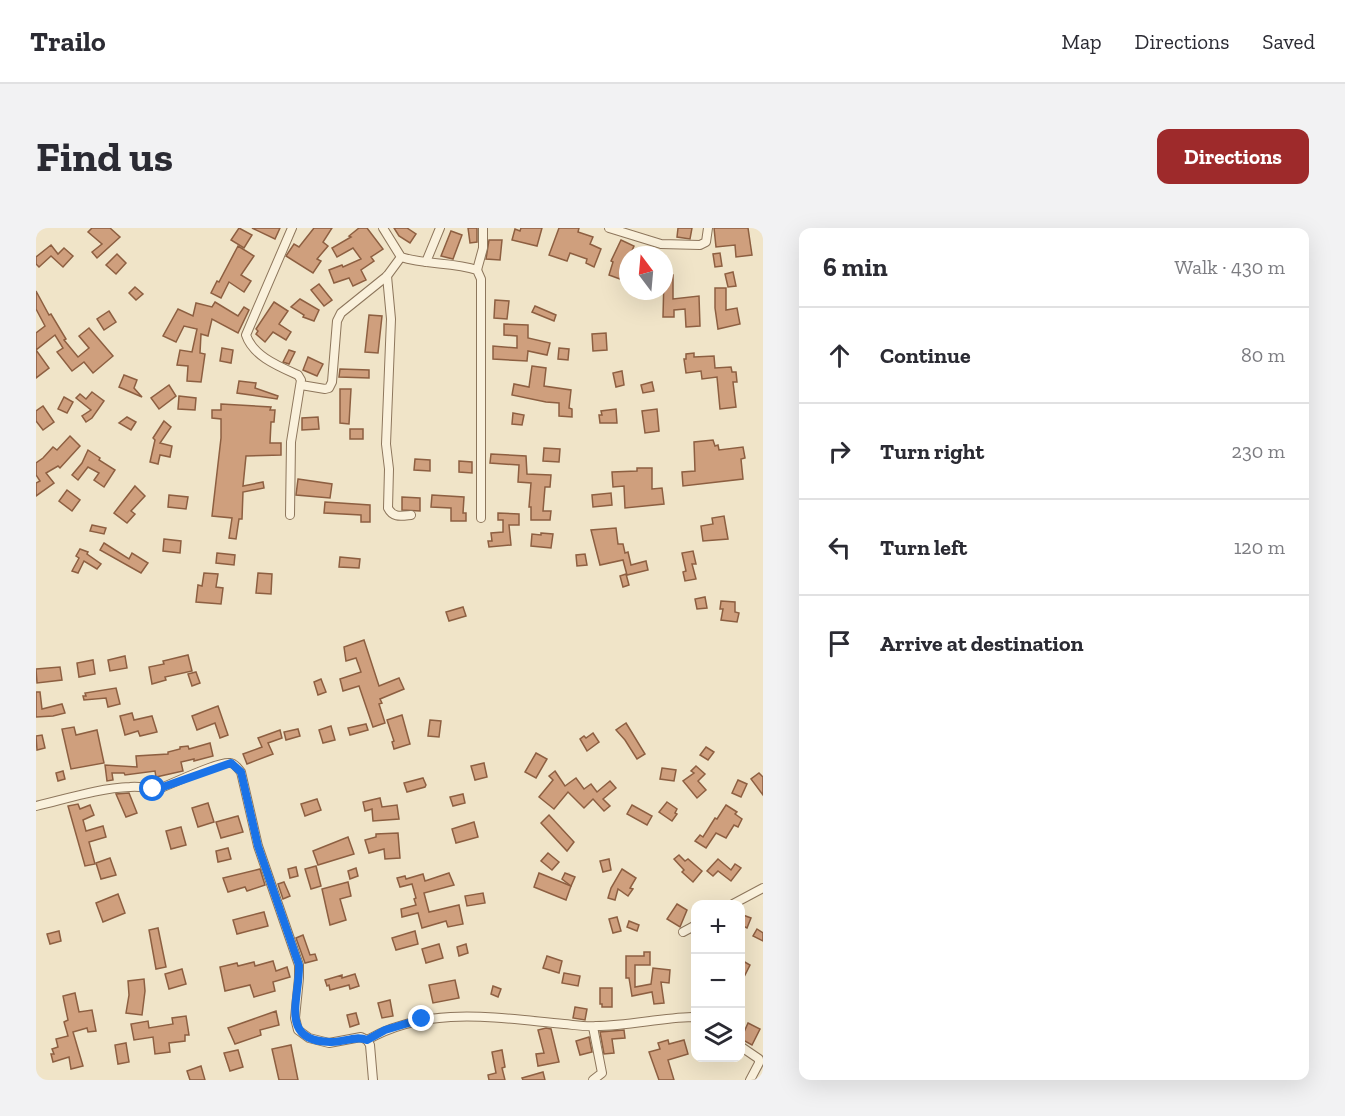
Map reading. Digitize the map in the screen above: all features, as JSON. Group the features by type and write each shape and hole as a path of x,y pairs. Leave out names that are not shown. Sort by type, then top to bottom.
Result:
{"street":[{"path":"290,515 291,442 301,385 298,375 255,352 248,343 246,335 292,228"},
{"path":"383,228 400,258"},
{"path":"426,262 440,228"},
{"path":"481,518 482,296 481,279 477,270 483,248 483,228"},
{"path":"609,228 641,240 661,244 700,245 706,242 708,228"},
{"path":"301,385 329,388 332,382 336,321 341,313 387,276 400,258"},
{"path":"400,258 477,270"},
{"path":"387,276 391,319 386,444 389,469 388,508 396,516 411,515"},
{"path":"36,807 110,789 132,786 153,789 163,787 220,765 234,764 241,772 258,846 299,965 296,1026 309,1038 330,1042 361,1037 367,1040 370,1045 374,1080"},
{"path":"742,900 762,891"},
{"path":"683,932 691,928"},
{"path":"367,1040 385,1030 412,1022 471,1015 593,1027 691,1017"},
{"path":"593,1027 602,1073 593,1080"},
{"path":"745,1048 761,1055 750,1080"}],"building":[{"path":"92,228 110,228 120,237 97,258 92,252 102,244 88,232"},
{"path":"239,228 252,235 244,248 231,240"},
{"path":"252,228 280,228 275,239"},
{"path":"314,228 332,228 323,242 328,246 317,259 321,261 313,273 286,256 294,244 299,247"},
{"path":"359,228 367,228 383,249 371,257 374,261 361,270 366,280 353,286 349,278 334,283 329,270 361,259 353,248 337,257 332,248 351,237 349,236"},
{"path":"394,228 407,228 416,234 410,243 399,236"},
{"path":"468,228 477,228 477,242 470,243"},
{"path":"521,228 542,228 537,246 512,240 515,229 520,231"},
{"path":"559,228 579,228 578,232 593,237 590,244 601,249 594,267 586,263 587,259 570,253 567,261 549,255"},
{"path":"678,228 692,228 690,239 677,237"},
{"path":"714,228 748,228 752,255 736,257 735,245 716,247"},
{"path":"451,231 462,235 453,259 441,256"},
{"path":"489,240 502,240 500,260 486,259"},
{"path":"621,240 634,246 619,246 619,279 609,275 613,262 611,261"},
{"path":"51,245 58,254 64,248 73,256 63,267 51,256 39,267 36,264 36,257"},
{"path":"238,246 254,256 241,275 251,281 244,292 229,282 221,298 211,293"},
{"path":"720,253 722,266 715,267 713,254"},
{"path":"117,254 126,263 116,274 106,265"},
{"path":"733,272 736,286 728,287 725,274"},
{"path":"319,284 332,300 324,306 311,290"},
{"path":"135,287 143,294 136,300 129,293"},
{"path":"715,288 726,288 726,310 737,308 740,324 718,329"},
{"path":"36,291 66,339 64,340 78,357 89,348 79,336 89,328 113,356 93,373 84,362 72,371 57,352 63,348 55,335 36,350 36,333 45,326 36,309"},
{"path":"699,296 700,326 686,327 685,309 674,310 674,317 663,317 663,300"},
{"path":"300,299 319,310 314,321 303,317 304,315 291,307"},
{"path":"495,300 509,301 507,319 494,318"},
{"path":"215,302 238,316 244,307 249,310 238,333 212,319 208,336 201,334 200,353 205,354 201,382 187,381 188,366 177,365 180,350 192,352 197,329 184,326 176,342 163,336 178,309 193,316 196,303 212,307"},
{"path":"274,302 288,311 279,324 291,332 286,340 273,332 265,342 256,334 258,331 256,329"},
{"path":"535,306 556,315 554,321 532,312"},
{"path":"109,311 116,322 104,330 97,319"},
{"path":"369,315 382,316 378,353 365,352"},
{"path":"504,324 528,325 528,338 550,343 547,355 528,351 527,361 493,359 493,346 517,348 517,336 504,335"},
{"path":"606,333 607,350 593,351 592,334"},
{"path":"222,348 233,350 231,363 220,361"},
{"path":"559,348 569,349 568,360 558,359"},
{"path":"36,350 49,368 36,378"},
{"path":"289,350 295,352 289,364 283,362"},
{"path":"694,353 694,357 714,356 715,368 731,367 732,372 736,372 737,382 733,382 736,407 720,409 717,377 702,379 701,371 686,373 684,359 686,359 686,354"},
{"path":"308,357 323,364 317,376 303,370"},
{"path":"532,366 546,368 544,386 571,390 569,408 572,409 572,417 559,416 559,403 512,395 514,384 529,387"},
{"path":"340,369 369,370 369,378 339,377"},
{"path":"622,371 624,385 616,387 613,373"},
{"path":"124,375 137,380 134,388 142,397 119,387"},
{"path":"239,381 256,383 255,388 278,396 277,399 237,393"},
{"path":"652,382 654,391 643,393 641,385"},
{"path":"169,385 176,396 159,409 151,398"},
{"path":"340,389 351,389 349,424 340,423"},
{"path":"92,392 104,401 92,418 86,422 82,416 91,410 76,398 80,394 86,399"},
{"path":"179,396 196,398 195,410 178,409"},
{"path":"64,397 73,402 67,413 58,409"},
{"path":"221,404 271,407 270,410 275,410 274,422 271,422 270,443 281,443 281,455 246,456 243,486 263,482 264,488 243,492 242,519 239,519 236,539 229,538 232,518 212,516 221,419 212,418 212,410 221,410"},
{"path":"43,406 54,422 43,430 36,421 36,411"},
{"path":"616,409 617,423 600,423 601,411"},
{"path":"657,409 659,431 645,433 642,411"},
{"path":"513,413 524,415 522,425 512,424"},
{"path":"127,417 136,422 131,430 119,423"},
{"path":"318,417 319,429 302,430 302,418"},
{"path":"164,421 171,427 160,443 172,446 170,457 160,455 158,464 150,462 155,440 153,438"},
{"path":"350,429 363,429 363,439 350,439"},
{"path":"70,436 80,446 60,468 58,466 46,473 54,483 36,496 36,483 40,481 36,475 36,463 53,447 57,450"},
{"path":"713,440 719,450 743,447 745,458 741,459 743,479 683,486 682,472 695,471 694,442"},
{"path":"544,448 560,449 559,462 543,461"},
{"path":"88,450 115,470 104,487 94,480 99,473 88,467 78,480 72,475 82,463"},
{"path":"491,454 526,456 527,474 551,475 550,487 545,487 543,511 551,511 550,520 531,520 531,507 529,507 531,483 518,482 519,465 490,463"},
{"path":"415,459 430,460 430,471 414,470"},
{"path":"459,461 472,462 472,473 459,472"},
{"path":"637,468 652,468 652,489 662,488 664,504 625,508 624,486 613,487 612,472 637,471"},
{"path":"298,479 332,484 330,498 296,495"},
{"path":"135,486 145,496 131,511 135,514 127,523 114,513"},
{"path":"67,490 80,500 72,511 59,501"},
{"path":"611,493 612,505 593,507 592,495"},
{"path":"169,495 188,497 186,509 168,507"},
{"path":"432,495 464,497 463,513 466,513 466,521 451,521 451,508 431,507"},
{"path":"402,497 420,498 420,511 402,510"},
{"path":"325,502 370,505 370,522 361,522 361,515 324,513"},
{"path":"498,513 519,514 519,525 509,525 511,545 489,547 488,541 492,541 491,533 503,532 503,520 498,520"},
{"path":"724,516 728,539 703,541 701,526 713,524 712,518"},
{"path":"92,525 106,528 104,534 90,531"},
{"path":"616,528 618,544 623,544 625,553 628,552 631,565 646,561 648,570 627,575 623,560 600,565 591,530"},
{"path":"541,533 553,534 551,548 531,546 532,534 541,535"},
{"path":"164,539 181,541 180,553 163,551"},
{"path":"104,543 129,559 132,553 148,563 141,573 100,550"},
{"path":"80,549 88,552 87,554 101,564 97,569 84,561 78,573 72,571 79,558 76,556"},
{"path":"693,551 696,564 692,564 696,579 685,581 683,572 686,571 682,553"},
{"path":"217,553 235,555 234,565 216,563"},
{"path":"585,554 587,565 577,566 576,555"},
{"path":"340,557 360,559 359,568 339,567"},
{"path":"204,573 218,574 216,587 223,588 221,604 196,602 198,585 202,586"},
{"path":"258,573 272,574 271,594 256,593"},
{"path":"626,574 629,585 623,587 620,576"},
{"path":"705,597 707,608 697,609 695,599"},
{"path":"721,601 735,602 735,612 739,613 737,622 721,620 723,609 720,609"},
{"path":"463,607 466,616 449,621 446,612"},
{"path":"364,640 379,686 399,678 404,689 380,699 382,703 379,704 385,723 373,727 359,686 343,691 340,679 361,672 356,658 346,661 344,647"},
{"path":"188,655 192,671 165,677 166,680 152,684 149,667"},
{"path":"125,656 127,668 110,671 108,660"},
{"path":"93,660 95,674 79,677 77,663"},
{"path":"60,667 62,680 37,683 36,669"},
{"path":"196,672 200,683 192,686 188,674"},
{"path":"321,679 326,692 318,695 314,682"},
{"path":"116,688 120,704 108,707 106,698 84,700 85,693"},
{"path":"36,692 40,692 42,709 62,704 65,713 36,717"},
{"path":"218,706 228,735 220,738 215,723 197,730 192,716"},
{"path":"132,713 134,720 152,716 157,732 140,736 138,731 125,735 120,716"},
{"path":"402,715 410,744 394,749 392,742 394,741 387,720"},
{"path":"430,720 441,721 439,737 428,736"},
{"path":"626,723 645,754 637,759 616,730"},
{"path":"366,724 368,730 350,735 348,728"},
{"path":"331,726 335,740 323,743 319,730"},
{"path":"74,727 76,735 97,730 104,763 71,769 62,729"},
{"path":"298,729 300,736 286,740 284,732"},
{"path":"280,730 282,738 268,743 273,754 247,764 243,754 262,747 258,738"},
{"path":"593,733 599,742 587,751 580,739"},
{"path":"42,735 45,748 37,750 36,736"},
{"path":"210,743 213,756 181,762 183,771 156,777 155,771 125,775 124,773 112,773 113,780 107,781 105,765 137,767 136,756 168,754 180,747 188,746 189,749"},
{"path":"706,747 714,752 708,760 700,755"},
{"path":"536,753 547,759 536,778 525,772"},
{"path":"484,763 487,777 475,780 471,766"},
{"path":"696,766 705,774 698,781 706,790 697,798 683,781 694,773 691,771"},
{"path":"662,768 676,770 674,781 660,779"},
{"path":"63,771 65,779 58,781 56,773"},
{"path":"555,771 565,786 576,778 584,789 591,784 597,792 610,781 616,788 603,799 610,806 604,811 593,799 584,808 568,792 554,809 539,797 553,780 549,776"},
{"path":"759,773 763,777 763,795 751,779"},
{"path":"423,778 425,787 407,792 404,783"},
{"path":"738,780 747,784 741,797 732,793"},
{"path":"129,793 137,813 126,817 116,794"},
{"path":"463,794 465,803 453,806 450,797"},
{"path":"380,798 382,807 397,805 399,819 373,821 372,809 365,811 363,802"},
{"path":"317,799 321,810 305,816 301,804"},
{"path":"667,802 677,809 675,813 677,814 672,821 659,812"},
{"path":"208,803 214,822 198,827 192,808"},
{"path":"78,804 80,809 90,805 94,815 83,820 86,831 103,826 106,837 89,842 95,864 85,866 68,806"},
{"path":"632,805 652,816 647,825 627,814"},
{"path":"726,805 737,812 735,814 742,819 738,827 734,825 726,838 716,833 706,848 695,841 700,835 703,837"},
{"path":"549,815 574,842 567,851 541,823"},
{"path":"238,816 243,832 221,838 216,822"},
{"path":"474,822 478,837 456,843 452,829"},
{"path":"181,827 186,845 171,849 166,831"},
{"path":"398,833 400,858 385,859 384,849 369,853 365,840 376,837 376,834"},
{"path":"348,837 354,854 318,865 313,851"},
{"path":"228,848 231,859 218,862 216,851"},
{"path":"548,853 559,862 552,870 541,861"},
{"path":"679,855 685,861 688,859 702,871 693,882 682,872 684,870 674,859"},
{"path":"110,858 116,875 101,879 96,863"},
{"path":"609,859 611,870 603,872 600,861"},
{"path":"718,859 731,870 735,864 741,868 731,881 718,871 713,876 707,871"},
{"path":"316,866 321,886 311,889 305,869"},
{"path":"296,867 298,876 290,878 288,869"},
{"path":"356,868 358,876 350,879 348,871"},
{"path":"260,869 265,885 247,891 245,887 228,892 223,878"},
{"path":"622,869 636,878 630,888 633,889 628,896 618,889 615,900 608,898 611,888"},
{"path":"449,873 454,885 424,893 429,912 459,905 463,924 448,927 446,921 422,928 418,913 402,917 401,909 416,905 414,899 416,898 412,884 400,887 397,878 405,876 406,879 423,874 425,881"},
{"path":"539,873 571,886 566,900 534,887"},
{"path":"565,873 575,877 571,886 562,879"},
{"path":"284,882 290,896 283,899 278,884"},
{"path":"348,882 351,896 340,899 346,920 330,925 322,889"},
{"path":"483,893 485,903 467,906 465,896"},
{"path":"118,894 125,913 103,922 96,903"},
{"path":"677,904 687,910 680,927 667,919"},
{"path":"264,912 268,926 237,934 233,920"},
{"path":"745,916 751,918 747,928 745,927"},
{"path":"617,917 621,931 613,933 609,919"},
{"path":"629,921 639,925 637,931 627,927"},
{"path":"158,928 166,967 156,969 149,930"},
{"path":"757,929 763,933 763,941 753,936"},
{"path":"59,931 61,941 50,944 47,934"},
{"path":"415,931 418,944 396,950 392,938"},
{"path":"303,935 310,955 315,954 317,960 305,963 296,938"},
{"path":"439,944 443,958 426,963 422,949"},
{"path":"466,944 468,953 459,956 457,947"},
{"path":"644,952 650,952 650,965 635,965 635,987 651,984 653,968 670,970 669,983 661,982 664,1003 654,1004 652,992 632,996 629,978 626,978 626,956 644,956"},
{"path":"547,956 562,961 559,973 543,968"},
{"path":"273,961 276,971 287,967 290,977 273,982 275,991 254,997 250,985 225,991 220,967 254,962 255,966"},
{"path":"745,962 750,965 745,975"},
{"path":"182,969 186,984 169,989 165,974"},
{"path":"564,973 580,976 578,986 562,983"},
{"path":"355,974 359,986 350,989 349,985 330,990 325,980 342,975 342,978"},
{"path":"144,979 142,1015 126,1013 129,995 128,981"},
{"path":"455,980 459,998 433,1003 429,985"},
{"path":"493,986 501,989 498,997 491,994"},
{"path":"600,988 612,988 612,1007 602,1007 600,1004"},
{"path":"75,993 79,1012 92,1010 96,1031 88,1032 87,1028 73,1032 83,1066 71,1069 69,1057 53,1062 51,1054 54,1054 52,1049 58,1047 56,1039 68,1036 64,1022 68,1020 63,996"},
{"path":"390,1000 393,1016 382,1018 378,1003"},
{"path":"575,1007 587,1009 585,1020 573,1018"},
{"path":"276,1011 279,1025 260,1030 261,1035 235,1044 228,1028"},
{"path":"356,1013 359,1024 350,1027 347,1015"},
{"path":"186,1016 189,1035 185,1035 185,1041 169,1043 170,1052 155,1054 153,1037 134,1040 131,1024 148,1021 149,1028 173,1024 172,1018"},
{"path":"748,1023 760,1029 752,1045 745,1041 745,1030"},
{"path":"551,1029 559,1062 538,1066 536,1054 544,1053 538,1030"},
{"path":"624,1030 625,1038 612,1039 614,1053 604,1054 600,1032"},
{"path":"589,1037 592,1052 580,1055 576,1041"},
{"path":"668,1040 669,1044 684,1040 688,1054 668,1060 674,1080 659,1080 649,1052 660,1049 658,1043"},
{"path":"126,1043 129,1062 118,1064 115,1045"},
{"path":"291,1045 298,1080 279,1080 272,1049"},
{"path":"238,1050 243,1067 230,1071 224,1053"},
{"path":"502,1050 505,1080 489,1080 488,1075 496,1073 492,1052"},
{"path":"201,1066 205,1080 190,1080 187,1071"},
{"path":"543,1072 545,1080 523,1080 522,1078"}],"route":[{"path":"153,789 220,765 231,763 241,772 258,846 299,965 295,1018 298,1030 309,1038 330,1042 361,1037 367,1040 385,1030 422,1019"}]}
